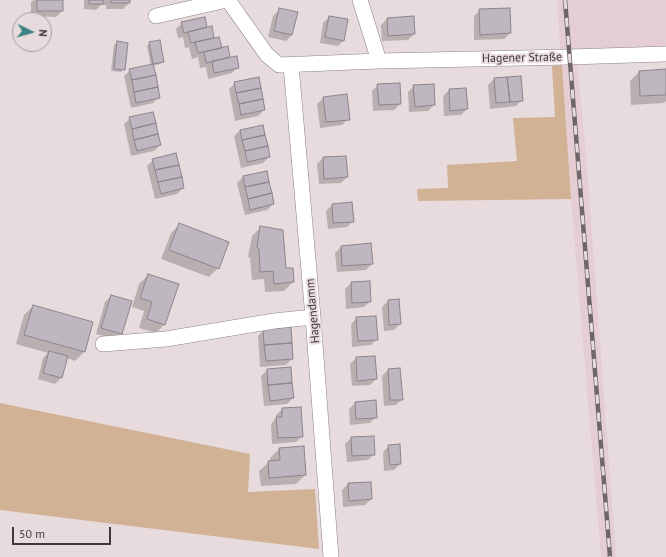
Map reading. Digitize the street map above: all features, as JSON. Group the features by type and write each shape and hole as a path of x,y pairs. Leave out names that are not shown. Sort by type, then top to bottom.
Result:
{"street":[{"path":"156,16 227,0"},
{"name":"Hagener Straße","path":"227,0 268,55 279,65 666,54"},
{"path":"360,0 379,61"},
{"name":"Hagendamm","path":"291,65 313,317 331,557"},
{"path":"103,344 166,339 274,321 313,317"}],"shaded area":[{"path":"557,0 666,0 666,58 577,62 587,166 616,557 601,557 571,199"},
{"path":"562,65 571,199 418,201 417,189 448,188 447,165 517,161 513,118 555,117 552,66"},
{"path":"0,403 250,454 248,492 315,489 319,549 0,510"}],"building":[{"path":"37,0 63,0 63,11 37,11"},
{"path":"89,0 103,0 103,4 89,4"},
{"path":"111,0 130,0 130,3 111,3"},
{"path":"279,8 298,12 292,35 274,31"},
{"path":"510,8 511,33 480,35 479,9"},
{"path":"329,16 348,19 344,41 325,37"},
{"path":"414,16 415,34 388,36 387,18"},
{"path":"205,17 207,27 184,33 181,22"},
{"path":"212,26 214,38 191,43 188,32"},
{"path":"219,37 222,48 198,53 195,42"},
{"path":"160,40 164,62 153,64 149,42"},
{"path":"117,41 128,43 125,70 114,69"},
{"path":"228,46 230,57 206,63 204,52"},
{"path":"237,56 239,68 214,73 212,61"},
{"path":"153,64 156,75 132,80 129,69"},
{"path":"666,69 666,95 640,96 639,71"},
{"path":"156,75 158,87 134,92 132,80"},
{"path":"521,76 523,101 510,102 507,77"},
{"path":"259,77 261,88 236,93 234,82"},
{"path":"507,77 510,102 496,103 494,78"},
{"path":"400,83 401,104 379,105 377,84"},
{"path":"434,84 435,105 415,107 413,85"},
{"path":"158,87 160,98 136,103 134,92"},
{"path":"261,88 263,99 239,104 236,93"},
{"path":"466,88 468,109 450,111 449,89"},
{"path":"347,94 350,120 326,122 323,97"},
{"path":"263,99 265,110 241,115 239,104"},
{"path":"153,112 156,123 132,129 129,117"},
{"path":"156,123 158,134 134,140 132,129"},
{"path":"263,125 265,135 242,140 240,130"},
{"path":"158,134 161,145 137,151 134,140"},
{"path":"265,135 268,146 245,151 242,140"},
{"path":"268,146 270,157 247,162 245,151"},
{"path":"176,153 179,165 155,170 152,159"},
{"path":"346,156 348,177 324,179 323,157"},
{"path":"179,165 182,177 158,182 155,170"},
{"path":"267,171 269,182 245,187 243,176"},
{"path":"182,177 184,188 161,194 158,182"},
{"path":"269,182 272,193 248,199 245,187"},
{"path":"272,193 274,204 250,210 248,199"},
{"path":"352,202 354,222 333,223 332,204"},
{"path":"179,223 229,242 219,269 169,250"},
{"path":"260,226 283,230 286,268 293,268 294,282 274,284 273,271 260,272 259,249 257,247"},
{"path":"371,243 373,264 342,266 341,246"},
{"path":"148,274 179,284 165,325 147,319 152,302 140,298"},
{"path":"370,281 371,302 352,303 351,282"},
{"path":"111,295 132,301 122,334 101,328"},
{"path":"399,299 401,324 389,325 388,300"},
{"path":"33,305 93,322 85,352 24,335"},
{"path":"376,316 378,340 358,341 356,317"},
{"path":"291,327 292,343 264,345 263,329"},
{"path":"292,343 293,359 266,361 264,345"},
{"path":"49,351 68,356 62,378 43,373"},
{"path":"375,356 377,379 357,381 356,357"},
{"path":"291,367 292,383 268,385 267,369"},
{"path":"400,368 403,400 390,400 388,369"},
{"path":"292,383 294,398 270,401 268,385"},
{"path":"376,400 377,418 356,419 355,402"},
{"path":"301,407 303,437 278,438 276,417 282,417 282,408"},
{"path":"374,436 375,455 352,456 351,437"},
{"path":"400,444 401,464 390,465 388,445"},
{"path":"304,446 306,475 269,478 268,461 280,460 279,448"},
{"path":"371,482 372,499 349,501 348,483"}],"railway":[{"path":"565,0 610,557"}]}
